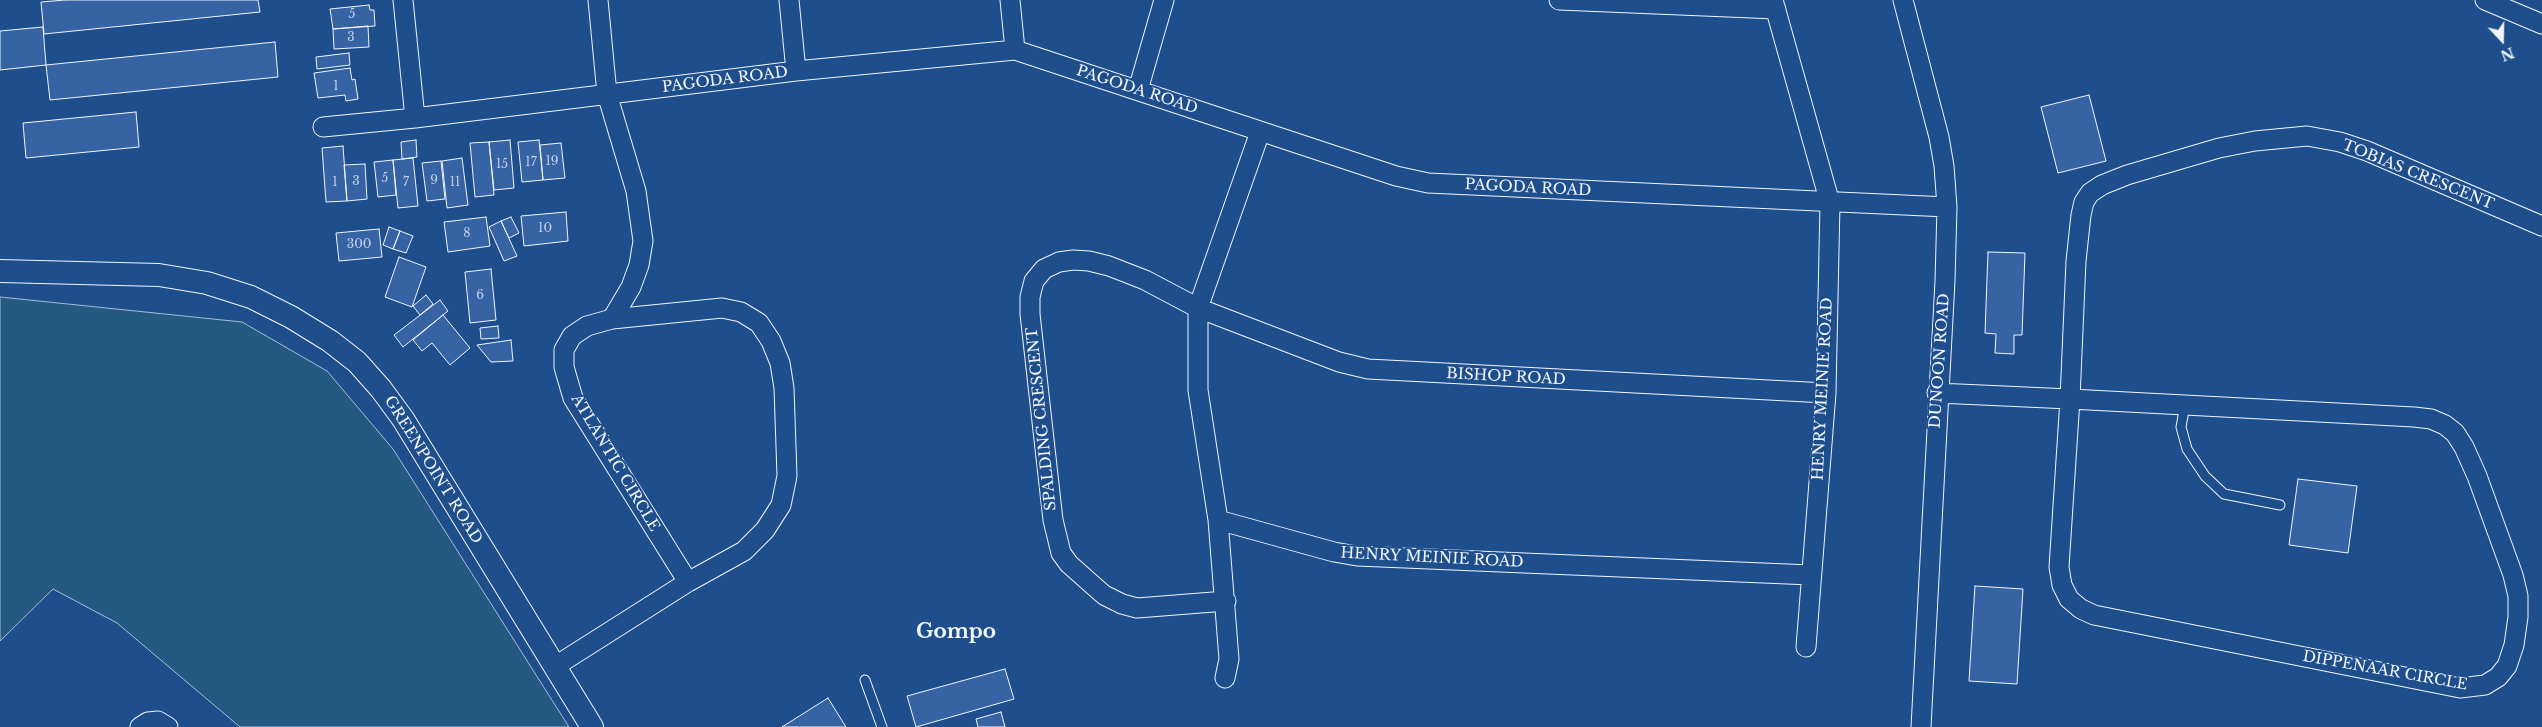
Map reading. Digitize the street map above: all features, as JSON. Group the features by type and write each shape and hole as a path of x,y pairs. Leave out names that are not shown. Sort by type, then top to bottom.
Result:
{"street":[{"path":"403,0 415,118"},
{"path":"598,0 607,94 636,191 643,241 639,266 631,287 612,319"},
{"path":"790,0 796,71"},
{"path":"1010,0 1015,50"},
{"path":"1138,90 1164,0"},
{"path":"1559,0 1774,5"},
{"name":"DUNOON ROAD","path":"1903,0 1939,138 1944,166 1947,207 1945,281 1937,394 1920,727"},
{"path":"2485,0 2542,24"},
{"name":"HENRY MEINIE ROAD","path":"1774,5 1830,203 1826,393 1806,647"},
{"name":"PAGODA ROAD","path":"323,127 415,118 796,71 1015,50 1396,176 1428,183 1947,207"},
{"path":"1225,678 1229,659 1226,601 1218,520 1198,390 1198,308 1260,132"},
{"name":"TOBIAS CRESCENT","path":"2070,400 2076,261 2084,202 2090,193 2102,185 2127,175 2219,148 2255,141 2307,136 2340,142 2367,151 2542,226"},
{"name":"SPALDING CRESCENT","path":"1198,308 1145,280 1089,261 1059,262 1044,269 1034,281 1030,297 1053,520 1061,554 1069,564 1104,595 1122,604 1137,608 1226,601"},
{"name":"GREENPOINT ROAD","path":"0,271 159,275 207,283 251,296 291,317 330,341 357,362 381,389 403,420 592,727"},
{"name":"ATLANTIC CIRCLE","path":"554,667 688,582 744,551 765,530 781,505 788,476 784,388 780,362 771,341 759,323 741,312 722,308 612,319 587,326 572,336 564,350 564,367 567,383 573,398 688,582"},
{"name":"BISHOP ROAD","path":"1198,308 1339,362 1368,369 1826,393"},
{"name":"DIPPENAAR CIRCLE","path":"1937,394 2185,405 2431,419 2450,429 2464,447 2477,476 2513,575 2518,596 2518,617 2514,645 2507,666 2498,677 2485,685 2460,688 2094,616 2081,609 2069,599 2059,567 2070,400"},
{"name":"HENRY MEINIE ROAD","path":"1218,520 1334,552 1357,556 1811,575"},
{"path":"140,727 148,722 158,720 168,727"}],"lane":[{"path":"2185,405 2181,427 2187,449 2205,476 2224,494 2280,504"},
{"path":"865,680 882,727"}],"shaded area":[{"path":"0,297 242,322 327,371 393,449 569,727 240,727 117,623 53,589 0,641"}],"building":[{"path":"65,0 258,0 260,12 44,34 41,2"},
{"path":"369,5 370,10 374,10 375,26 333,29 330,9"},
{"path":"368,26 369,47 334,49 333,29"},
{"path":"43,27 46,65 0,70 0,31"},
{"path":"275,42 278,77 50,100 46,65"},
{"path":"349,53 350,65 317,69 316,57"},
{"path":"350,68 352,80 355,79 358,99 346,101 345,95 318,98 314,73"},
{"path":"2089,95 2106,161 2058,173 2041,107"},
{"path":"136,112 139,147 26,158 23,123"},
{"path":"416,140 417,157 402,159 401,142"},
{"path":"510,140 514,188 494,190 489,142"},
{"path":"539,140 543,180 522,182 518,142"},
{"path":"489,142 494,195 475,197 470,143"},
{"path":"561,143 565,178 543,180 540,145"},
{"path":"343,146 347,201 326,202 322,148"},
{"path":"413,158 418,206 398,208 393,160"},
{"path":"462,158 468,205 447,208 442,161"},
{"path":"393,160 396,195 378,197 374,162"},
{"path":"441,161 445,199 427,201 422,163"},
{"path":"365,164 367,199 347,201 344,165"},
{"path":"566,212 568,241 524,246 521,216"},
{"path":"486,217 490,246 448,252 444,222"},
{"path":"511,217 519,233 509,238 501,221"},
{"path":"501,221 517,256 504,261 489,227"},
{"path":"389,227 400,231 393,249 383,245"},
{"path":"379,229 382,257 339,261 336,233"},
{"path":"400,231 413,236 406,253 393,249"},
{"path":"1988,252 2025,253 2022,335 2014,335 2014,354 1995,353 1996,334 1985,333"},
{"path":"399,257 426,267 412,307 385,297"},
{"path":"491,269 496,320 470,323 465,272"},
{"path":"426,295 433,304 420,315 413,306"},
{"path":"440,300 448,311 403,347 394,335"},
{"path":"443,315 470,348 450,365 432,343 422,351 413,340"},
{"path":"498,326 499,338 481,339 480,328"},
{"path":"511,340 513,361 491,362 477,345"},
{"path":"2298,479 2357,486 2348,553 2289,545"},
{"path":"1975,586 2023,589 2017,684 1969,681"},
{"path":"1005,669 1014,699 916,727 907,696"},
{"path":"828,698 846,727 782,727"},
{"path":"1001,712 1005,727 978,727 976,719"}],"district":[{"name":"Gompo","path":"956,632"}]}
